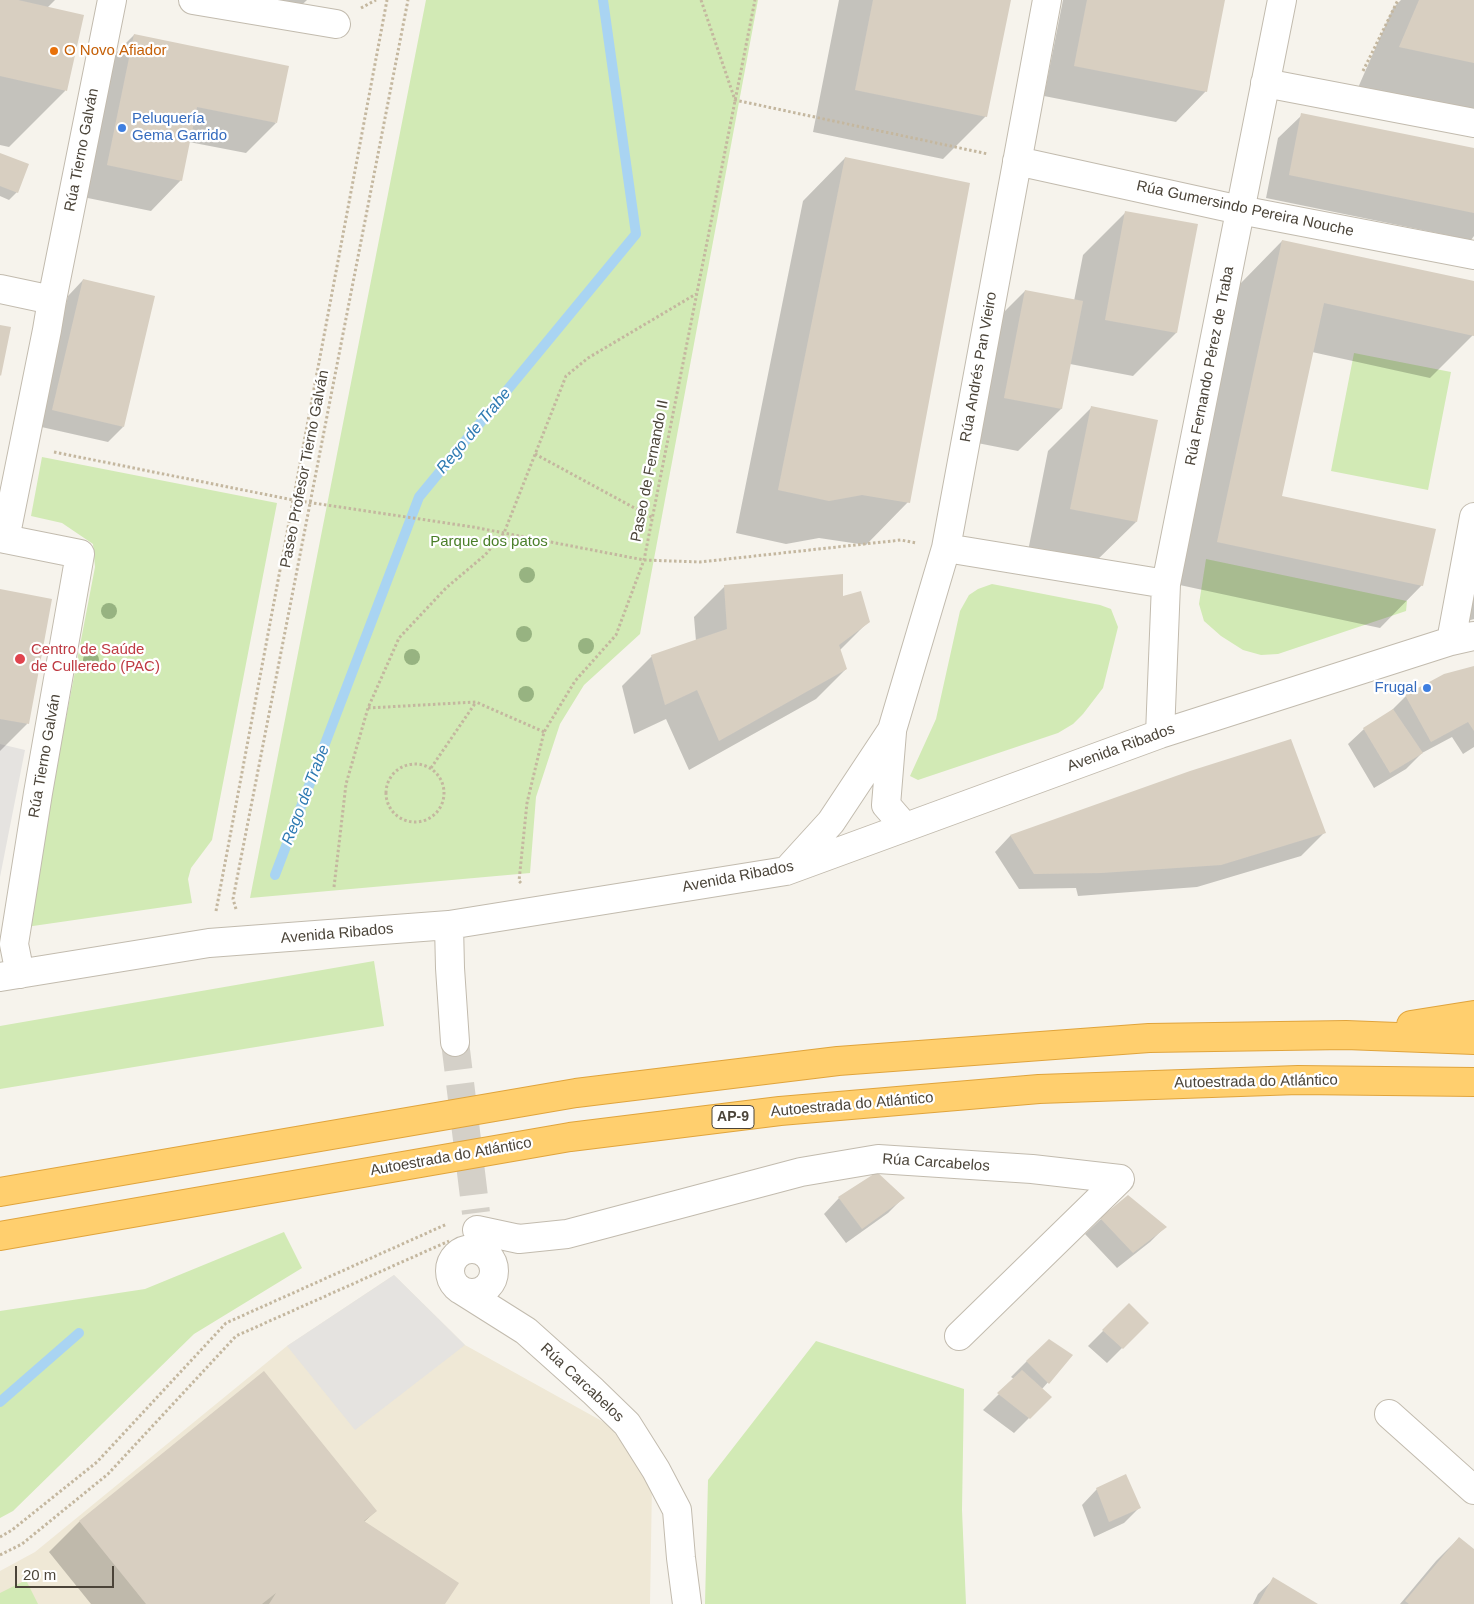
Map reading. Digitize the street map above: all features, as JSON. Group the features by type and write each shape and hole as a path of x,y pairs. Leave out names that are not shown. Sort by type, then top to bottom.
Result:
{"highway":[{"path":"1346,1035 1474,1015"},
{"path":"0,1192 576,1093 838,1061 1149,1038 1346,1035 1474,1040"},
{"name":"Autoestrada do Atlántico","path":"0,1236 570,1136 780,1111 1039,1089 1298,1080 1474,1082"}],"street":[{"name":"Rúa Tierno Galván","path":"10,975 38,794 80,554 2,538 24,445 112,0"},
{"path":"193,0 336,24"},
{"name":"Rúa Andrés Pan Vieiro","path":"905,828 886,805 892,730 946,548 1047,0"},
{"name":"Rúa Fernando Pérez de Traba","path":"1160,734 1166,584 1282,0"},
{"path":"1265,83 1474,123"},
{"name":"Rúa Gumersindo Pereira Nouche","path":"1017,160 1240,210 1474,256"},
{"path":"0,289 52,300"},
{"path":"1462,639 1474,517"},
{"path":"946,548 1166,584"},
{"name":"Avenida Ribados","path":"10,975 209,943 449,925 786,871 1160,734 1462,639"},
{"name":"Rúa Andrés Pan Vieiro","path":"786,871 831,822 892,730"},
{"path":"449,925 455,1042"},
{"name":"Rúa Carcabelos","path":"476,1231 519,1239 567,1234 801,1172 878,1159 1032,1170 1120,1179 959,1336"},
{"path":"476,1231 467,1250 453,1260 451,1277 455,1285 469,1293 486,1289 492,1282 494,1274"},
{"name":"Rúa Carcabelos","path":"476,1231 484,1252 494,1266 494,1274 526,1331"},
{"name":"Rúa Carcabelos","path":"461,1290 526,1331 593,1391 626,1424 656,1470 678,1510 681,1558 687,1604"},
{"path":"1389,1414 1474,1490"}],"path":[{"path":"215,916 387,0"},
{"name":"Paseo Profesor Tierno Galván","path":"246,941 233,899 408,0"},
{"path":"701,0 735,100 1017,160"},
{"name":"Paseo de Fernando II","path":"548,910 519,881 527,803 544,732 575,681 616,635 644,560 755,0"},
{"path":"1348,99 1398,0"},
{"path":"334,887 346,784 368,708 399,638 446,588 485,555 504,533 566,376 588,358 697,294"},
{"path":"24,445 293,500 473,527 644,560 700,562 901,540 946,548"},
{"path":"534,454 653,518"},
{"path":"368,708 476,702 544,732"},
{"path":"431,768 476,702"},
{"path":"410,764 422,764 431,768 441,779 445,790 445,798 441,808 428,819 414,822 401,819 392,812 386,800 390,779 396,770 410,764"},
{"path":"0,1537 12,1530 97,1462 226,1323 408,1240 476,1231"},
{"path":"0,1556 22,1544 108,1474 236,1336 423,1252 476,1231"}],"shaded area":[{"path":"0,744 25,750 0,877"},
{"path":"394,1275 465,1345 609,1425 652,1484 650,1604 0,1604 0,1571 35,1552 287,1346"},
{"path":"394,1275 465,1345 355,1430 287,1346"}],"green space":[{"name":"Parque dos patos","path":"426,0 758,0 640,634 584,685 560,724 536,797 530,873 250,898"},
{"path":"1354,353 1451,372 1428,490 1331,471"},
{"path":"42,457 277,503 212,840 191,868 188,879 192,903 26,927 95,567 93,544 62,523 31,516"},
{"path":"1206,559 1407,601 1406,611 1278,654 1261,655 1243,650 1221,636 1204,621 1199,604"},
{"path":"992,584 1100,605 1111,609 1118,627 1103,688 1073,724 1058,733 918,780 910,776 936,719 960,611 969,595 978,589"},
{"path":"374,961 384,1026 0,1089 0,1026"},
{"path":"284,1232 302,1268 194,1334 13,1511 0,1518 0,1311 145,1289"},
{"path":"816,1341 964,1389 962,1510 966,1604 705,1604 708,1480"},
{"path":"26,1580 38,1604 0,1604 0,1593"}],"building":[{"path":"0,0 18,0 84,15 67,91 0,76"},
{"path":"873,0 1011,0 987,117 855,90"},
{"path":"1087,0 1225,0 1207,92 1074,66"},
{"path":"1419,0 1474,0 1474,63 1399,47"},
{"path":"134,34 289,66 277,123 197,107 182,181 107,165"},
{"path":"1301,113 1474,148 1474,213 1289,175"},
{"path":"0,153 29,164 18,193 0,186"},
{"path":"845,157 970,183 910,503 862,495 829,501 778,490"},
{"path":"1125,211 1198,224 1177,333 1105,320"},
{"path":"1282,240 1474,281 1474,336 1324,303 1282,496 1436,529 1423,586 1217,542"},
{"path":"83,279 155,296 124,427 52,410"},
{"path":"1025,290 1083,301 1062,409 1004,398"},
{"path":"0,325 11,327 1,376 0,375"},
{"path":"1091,406 1158,420 1137,522 1070,509"},
{"path":"843,574 843,596 861,591 870,622 839,645 847,669 719,741 697,690 665,705 651,655 727,629 724,585"},
{"name":"Centro de Saúde de Culleredo (PAC)","path":"0,589 52,599 29,724 0,719"},
{"path":"1474,666 1474,731 1468,722 1431,742 1405,695 1444,674"},
{"path":"1393,709 1423,753 1390,773 1363,728"},
{"path":"1291,739 1326,833 1221,865 1101,873 1034,874 1010,835 1190,771"},
{"path":"877,1172 905,1198 862,1229 838,1197"},
{"path":"1128,1195 1167,1227 1133,1253 1100,1218"},
{"path":"1129,1303 1149,1323 1123,1349 1102,1330"},
{"path":"1049,1339 1073,1355 1049,1384 1026,1361"},
{"path":"1022,1370 1052,1397 1030,1419 997,1393"},
{"path":"264,1371 377,1511 364,1521 459,1583 445,1604 269,1604 276,1593 262,1604 146,1604 79,1521"},
{"path":"1126,1474 1141,1508 1109,1522 1096,1488"},
{"path":"1459,1537 1474,1549 1474,1604 1409,1604 1405,1601"},
{"path":"1273,1577 1318,1604 1258,1604"}],"waterway":[{"name":"Rego de Trabe","path":"275,875 419,497 636,234 603,0"},
{"name":"Rego de Trabe","path":"0,1402 79,1333"}],"tunnel":[{"path":"455,1042 476,1213"}],"place":[{"name":"O Novo Afiador","path":"54,51"},
{"name":"Peluquería Gema Garrido","path":"122,128"},
{"name":"Centro de Saúde de Culleredo (PAC)","path":"20,659"},
{"name":"Frugal","path":"1427,688"}]}
